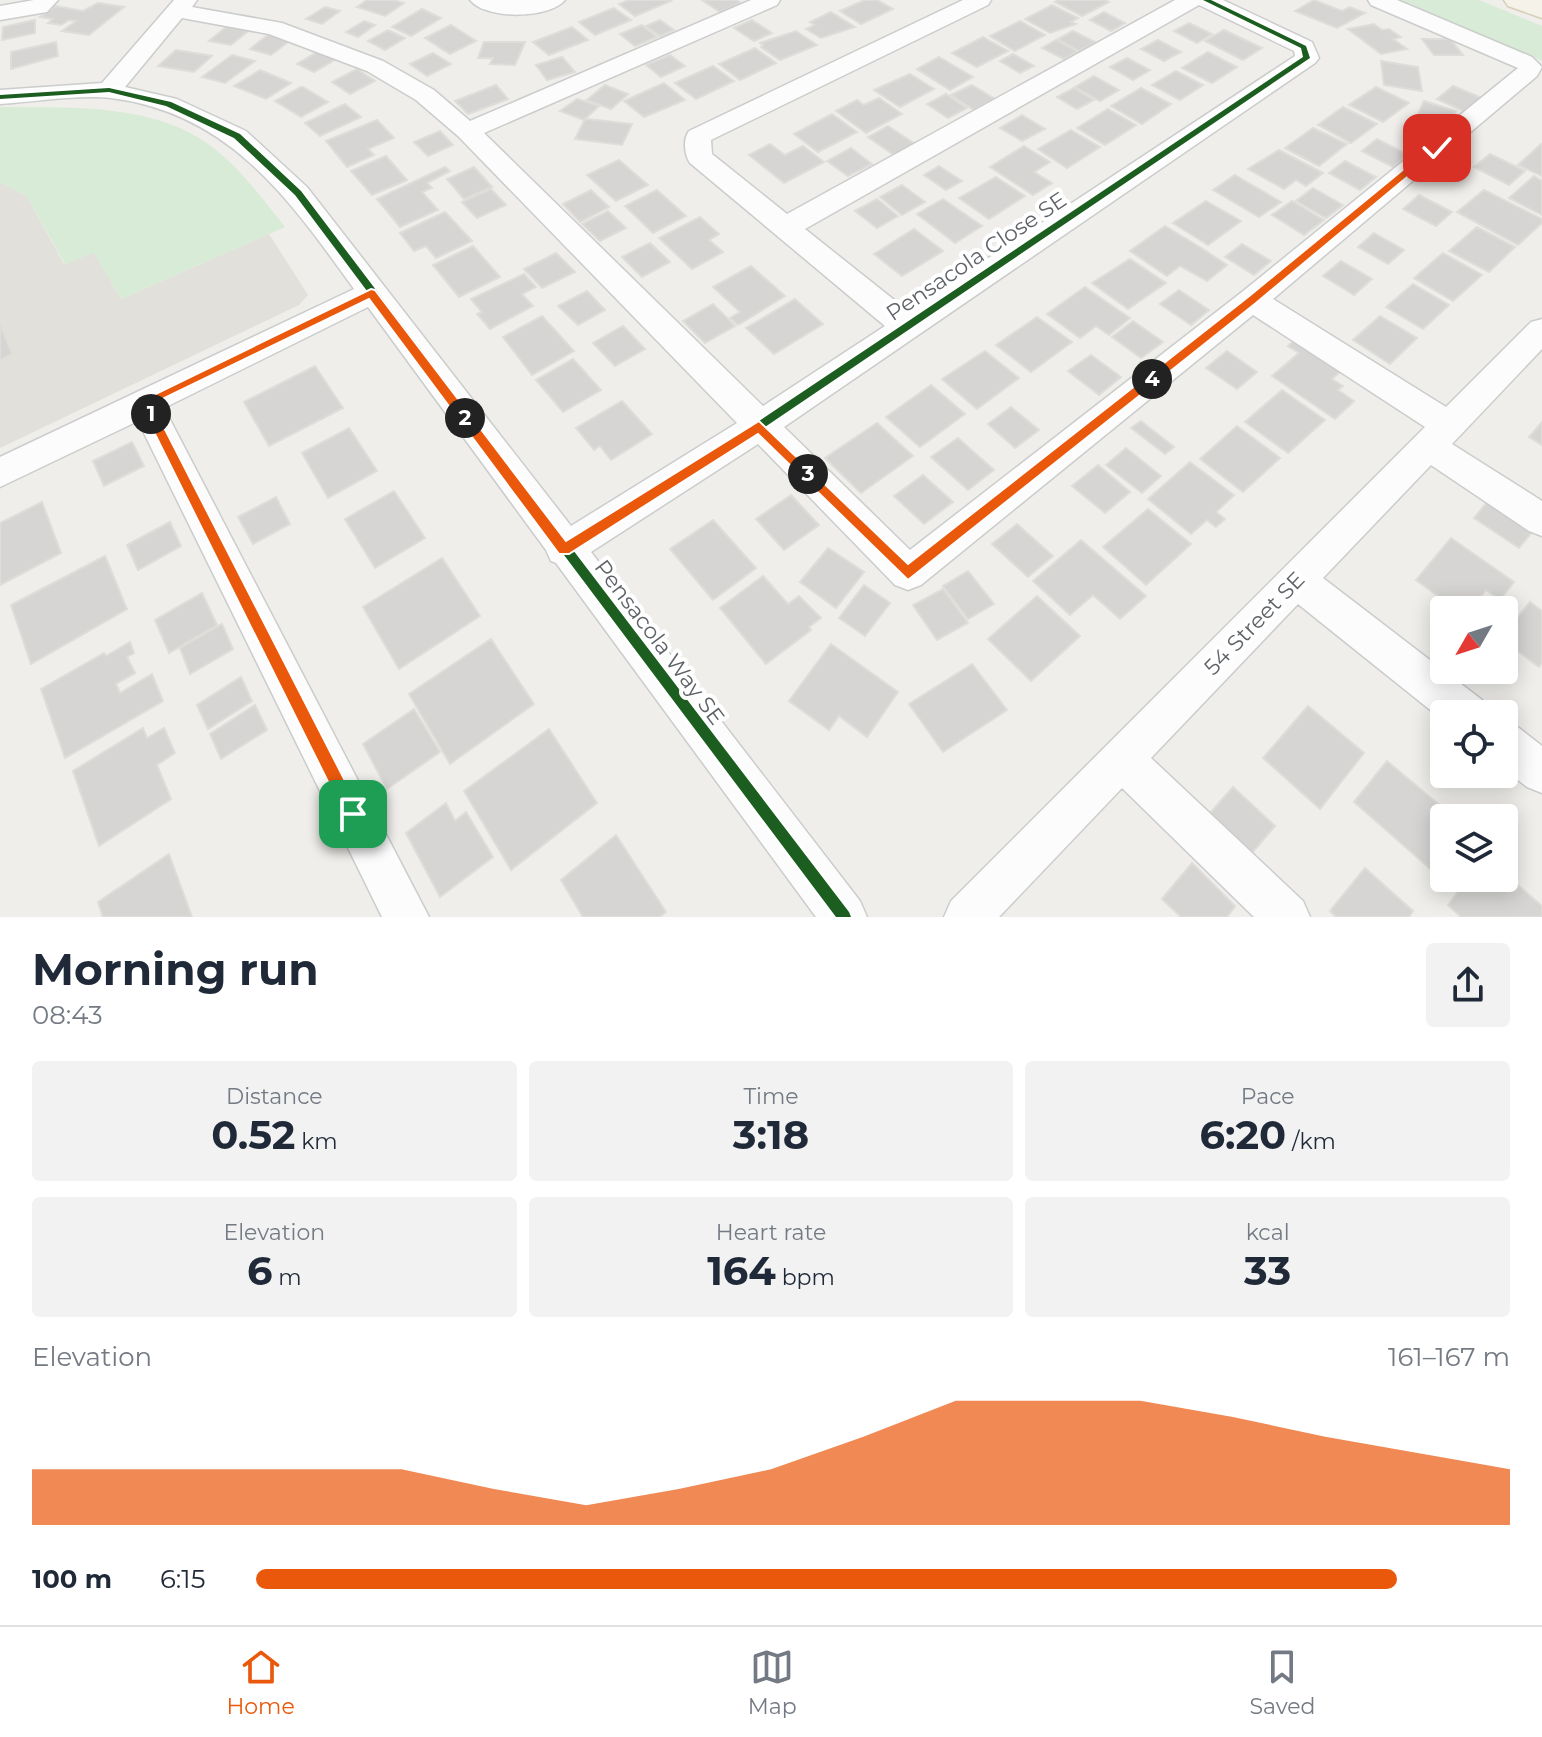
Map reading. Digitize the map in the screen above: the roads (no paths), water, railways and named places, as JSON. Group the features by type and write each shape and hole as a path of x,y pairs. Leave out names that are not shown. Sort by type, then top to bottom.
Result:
{"main road":[{"path":"1518,0 1542,10"}],"street":[{"path":"0,13 39,7 47,0"},
{"path":"481,0 498,8 525,11 554,0"},
{"path":"467,131 769,0"},
{"name":"Pensacola Close SE","path":"906,326 699,157 698,136 980,0"},
{"path":"786,227 1191,0"},
{"name":"Pensacola Close SE","path":"564,550 759,426 1307,58 1304,47 1206,0"},
{"path":"109,90 181,5 274,28 375,66 425,95 467,131 908,573 1252,300 1529,71 1530,67 1524,62 1379,0"},
{"name":"Pensacola Way SE","path":"0,97 109,90 168,104 237,136 298,193 564,550 844,917"},
{"path":"0,473 371,293"},
{"path":"1252,300 1438,435 1542,520"},
{"name":"54 Street SE","path":"967,917 1542,330"},
{"path":"145,402 406,917"},
{"path":"1296,580 1450,700"},
{"path":"1518,754 1542,772"},
{"path":"1122,759 1287,917"}]}
